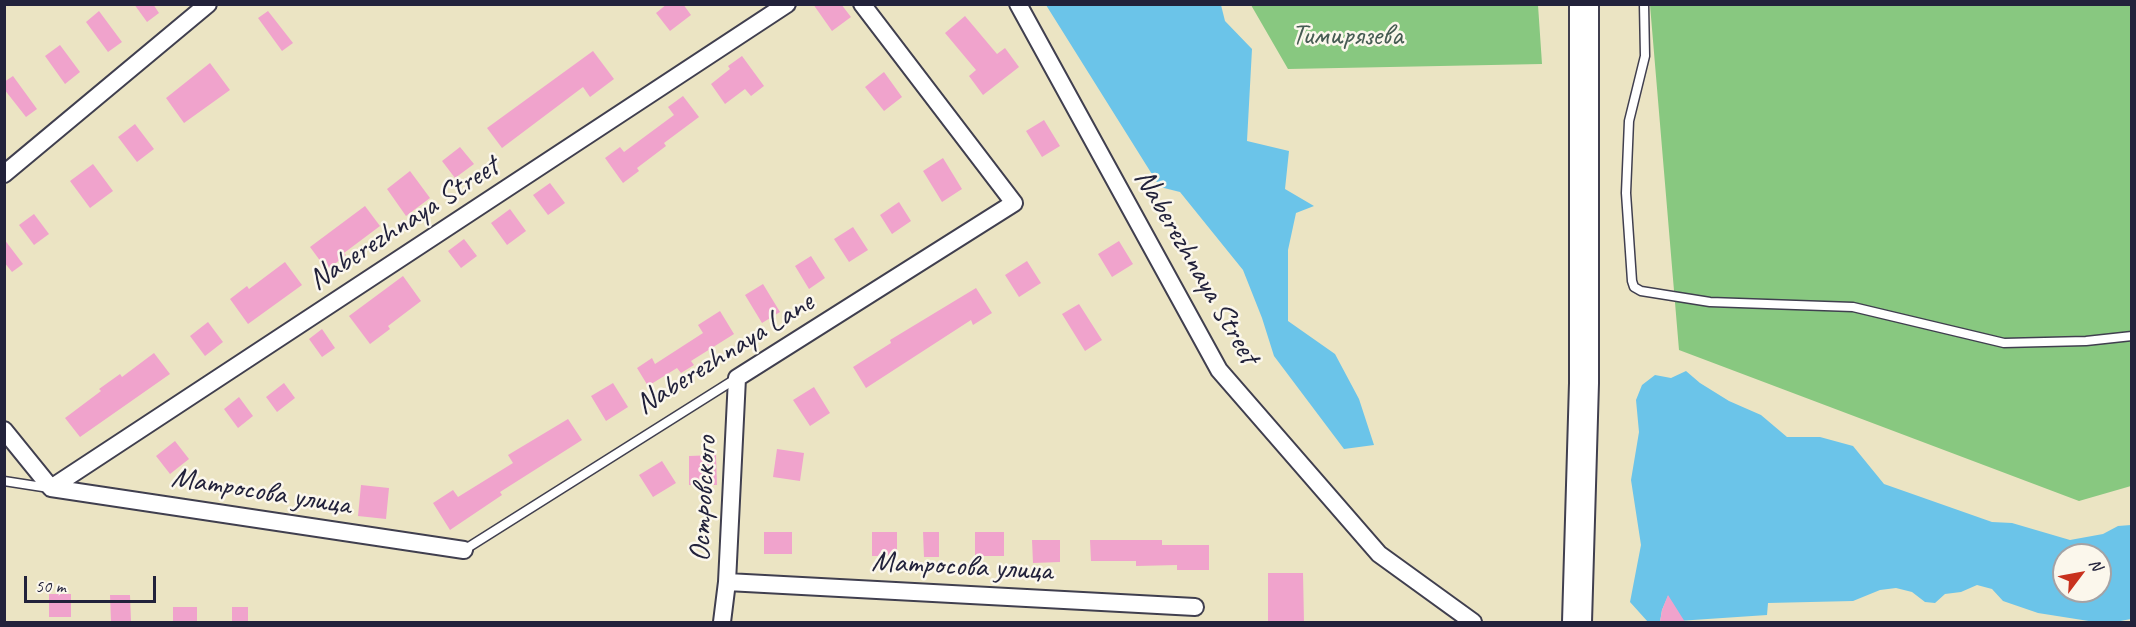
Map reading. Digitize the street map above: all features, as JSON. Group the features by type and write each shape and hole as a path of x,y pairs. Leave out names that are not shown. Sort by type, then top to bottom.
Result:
{"highway":[{"path":"1577,622 1584,383 1584,4"}],"street":[{"path":"4,174 208,4"},
{"name":"Naberezhnaya Street","path":"51,488 787,4"},
{"name":"Naberezhnaya Lane","path":"737,378 1014,203 862,4"},
{"name":"Naberezhnaya Street","path":"1018,4 1219,370 1379,554 1473,622"},
{"name":"Островского","path":"722,622 727,582 737,378"},
{"path":"4,430 51,488"},
{"name":"Матросова улица","path":"51,488 464,550"},
{"name":"Матросова улица","path":"727,582 1195,607"}],"lane":[{"path":"1644,4 1645,56 1629,121 1626,193 1634,287 1641,291 1710,302 1853,308 2004,343 2086,341 2132,336"},
{"name":"Naberezhnaya Lane","path":"464,550 737,378"},
{"path":"4,481 51,488"}],"green space":[{"name":"Тимирязева","path":"1251,5 1538,5 1542,64 1288,69"},
{"path":"1650,5 2131,5 2131,486 2079,501 1679,350"}],"water":[{"path":"1046,5 1221,5 1225,21 1252,49 1247,141 1289,151 1285,189 1314,206 1296,213 1288,250 1288,321 1335,354 1359,399 1374,445 1344,449 1274,356 1243,270 1180,192 1160,187"},
{"path":"1686,371 1700,383 1729,401 1761,415 1787,437 1820,437 1853,446 1884,484 1992,522 2012,523 2070,540 2103,534 2118,526 2131,525 2131,619 2095,622 2038,613 2003,601 1992,589 1977,585 1961,592 1945,594 1935,603 1925,602 1912,592 1896,588 1880,590 1853,601 1768,603 1767,615 1678,621 1668,596 1660,622 1648,622 1630,602 1641,545 1631,480 1639,432 1636,400 1642,385 1655,375 1671,378"}],"building":[{"path":"134,4 153,4 159,13 147,22"},
{"path":"667,4 683,4 691,15 670,31 656,13"},
{"path":"813,4 841,4 851,17 832,31"},
{"path":"99,11 122,42 108,52 86,22"},
{"path":"268,11 293,43 282,51 258,18"},
{"path":"965,16 997,54 1005,48 1019,67 983,95 969,76 976,70 945,33"},
{"path":"60,45 80,72 65,84 45,56"},
{"path":"593,51 614,79 590,97 583,87 502,148 487,128"},
{"path":"742,56 764,86 751,96 745,89 725,104 711,84 730,69 728,66"},
{"path":"210,63 230,90 184,123 166,98"},
{"path":"884,72 902,97 884,111 865,87"},
{"path":"13,76 37,109 26,117 4,89 4,82"},
{"path":"683,96 699,117 664,143 666,146 637,168 639,171 623,183 605,158 620,147 624,152 674,115 668,107"},
{"path":"1044,120 1060,146 1042,157 1026,131"},
{"path":"135,124 154,149 137,162 118,137"},
{"path":"460,147 474,164 455,178 442,161"},
{"path":"943,158 962,189 942,202 923,171"},
{"path":"93,164 113,191 90,208 70,181"},
{"path":"410,171 430,198 406,216 387,189"},
{"path":"550,183 565,203 548,215 533,195"},
{"path":"899,202 911,221 892,234 880,215"},
{"path":"365,206 380,226 344,253 346,255 327,270 310,247"},
{"path":"510,209 526,231 507,245 491,223"},
{"path":"34,214 49,234 34,245 19,225"},
{"path":"853,227 868,250 849,262 834,239"},
{"path":"4,239 23,264 12,272 4,262"},
{"path":"464,239 477,256 461,268 448,251"},
{"path":"1119,241 1133,264 1112,277 1098,254"},
{"path":"811,256 825,278 809,289 795,266"},
{"path":"1027,261 1041,283 1019,297 1005,275"},
{"path":"285,262 302,285 248,324 230,299 247,286 249,289"},
{"path":"403,276 421,301 388,326 390,329 370,344 349,316"},
{"path":"763,284 780,312 762,323 745,295"},
{"path":"976,288 992,313 973,325 971,320 866,388 853,367 891,343 890,340"},
{"path":"1079,304 1102,340 1085,351 1062,314"},
{"path":"720,311 734,334 691,361 694,365 681,373 677,368 648,386 637,368 652,358 655,364 703,333 698,325"},
{"path":"208,322 223,342 205,356 190,336"},
{"path":"322,329 335,348 322,357 309,339"},
{"path":"154,353 170,374 80,437 65,418 101,391 99,389 120,374 122,377"},
{"path":"284,383 295,398 277,412 266,397"},
{"path":"613,383 628,407 606,421 591,396"},
{"path":"814,387 830,413 810,426 793,400"},
{"path":"239,397 253,416 238,428 224,409"},
{"path":"568,419 582,440 500,492 502,495 450,530 433,503 453,490 458,497 513,463 508,455"},
{"path":"175,441 189,459 170,474 156,456"},
{"path":"777,449 804,453 800,481 773,477"},
{"path":"716,455 717,485 689,485 689,456"},
{"path":"662,461 676,483 653,497 639,475"},
{"path":"361,485 389,488 386,519 358,516"},
{"path":"764,532 792,532 792,554 764,554"},
{"path":"872,532 897,532 897,556 872,556"},
{"path":"923,532 939,532 939,557 924,557"},
{"path":"975,532 1004,532 1004,556 975,556"},
{"path":"1032,540 1060,540 1060,562 1033,563"},
{"path":"1090,540 1162,540 1162,545 1209,545 1209,570 1177,570 1177,565 1136,566 1136,561 1091,561"},
{"path":"1268,573 1303,573 1304,622 1268,622"},
{"path":"49,594 71,594 71,617 49,617"},
{"path":"110,595 130,595 131,621 111,621"},
{"path":"1668,595 1685,622 1660,622"},
{"path":"173,607 197,607 197,622 173,622"},
{"path":"232,607 248,607 248,622 232,622"}]}
